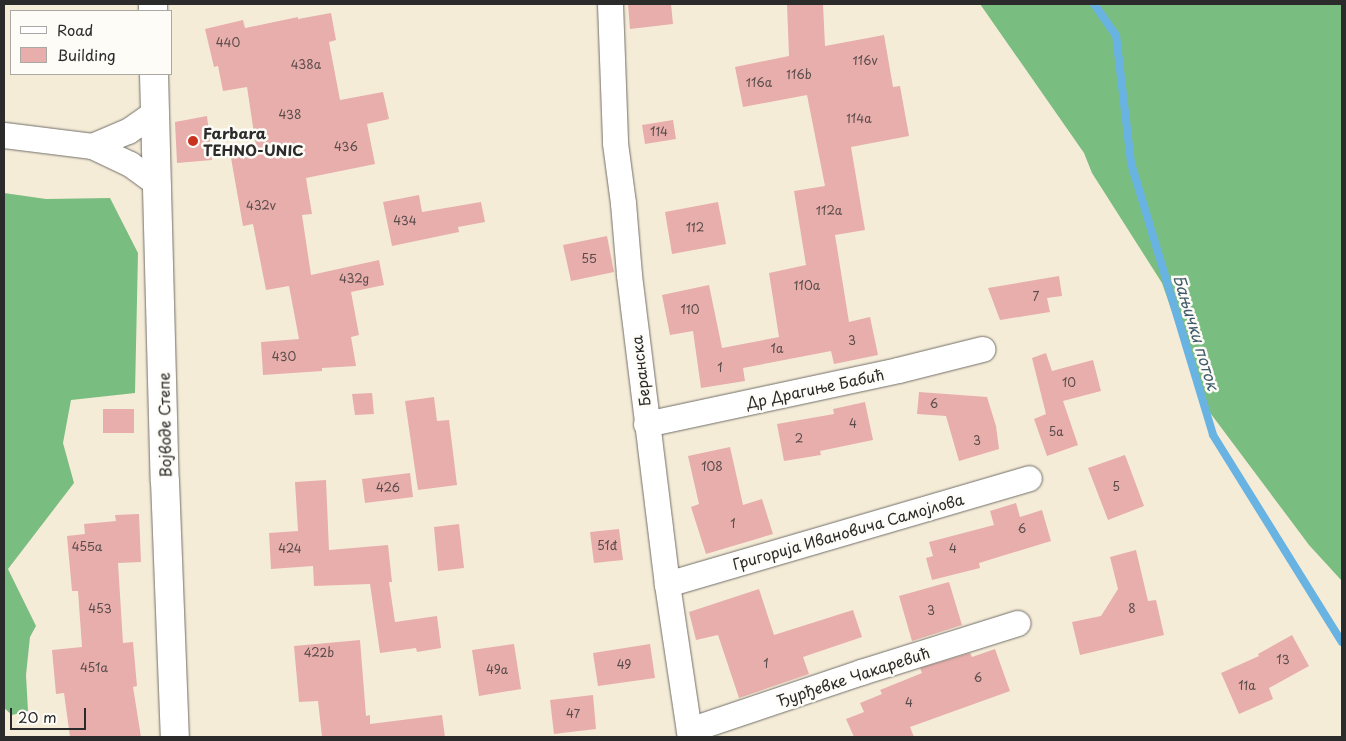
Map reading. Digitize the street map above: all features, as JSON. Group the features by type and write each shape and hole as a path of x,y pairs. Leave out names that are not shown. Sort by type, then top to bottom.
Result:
{"street":[{"name":"Беранска","path":"610,4 615,144 624,203 629,275 646,424 689,734"},
{"name":"Војводе Степе","path":"154,75 165,481 175,737"},
{"path":"92,146 128,131 155,112"},
{"path":"4,135 92,146 130,164 158,184"},
{"name":"Др Драгиње Бабић","path":"646,424 898,370 982,349"},
{"name":"Григорија Ивановича Самојлова","path":"667,584 1030,478"},
{"name":"Ђурђевке Чакаревић","path":"689,734 861,672 1018,623"}],"green space":[{"path":"980,4 1342,4 1342,581 1309,545 1205,406 1162,283 1092,173 1084,153"},
{"path":"4,193 46,199 110,198 138,253 135,393 71,400 63,443 74,483 8,569 36,626 30,637 26,675 28,711 12,715 4,708"}],"building":[{"path":"628,4 671,4 673,24 630,29"},
{"path":"787,4 823,4 825,46 884,35 893,87 900,86 909,136 851,147 865,230 835,235 849,322 870,317 878,355 834,364 831,351 743,368 745,381 701,388 693,331 670,335 662,295 709,285 722,348 779,337 769,273 806,265 794,191 825,186 807,95 743,107 735,67 789,56"},
{"path":"331,13 336,40 329,42 340,100 383,92 389,119 367,124 375,164 306,178 312,214 302,215 311,275 379,260 384,285 351,292 359,335 351,337 356,366 322,368 322,371 263,375 261,342 299,339 289,286 266,290 253,224 243,226 231,158 257,153 247,87 223,91 218,66 214,67 205,29 243,20 245,28 298,17 298,19"},
{"name":"Farbara TEHNO-UNIC","path":"207,116 212,160 177,163 175,122"},
{"path":"673,120 676,139 645,144 642,125"},
{"path":"419,195 422,212 481,202 485,222 458,227 459,232 392,246 383,202"},
{"path":"718,202 726,244 672,254 665,212"},
{"path":"607,236 614,272 571,281 563,245"},
{"path":"1059,276 1062,296 1047,298 1050,312 1000,320 988,288"},
{"path":"1046,353 1052,371 1093,360 1101,391 1063,401 1078,445 1047,456 1034,419 1046,414 1032,358"},
{"path":"919,392 987,397 996,426 999,449 959,461 946,416 917,414"},
{"path":"372,393 374,414 355,415 352,394"},
{"path":"434,397 437,421 449,420 457,485 418,490 405,401"},
{"path":"865,402 873,440 820,451 821,455 784,461 777,424 834,414 833,409"},
{"path":"103,409 134,409 134,433 103,433"},
{"path":"730,447 743,505 762,499 773,534 706,554 691,507 699,504 688,456"},
{"path":"1125,455 1144,506 1108,520 1088,468"},
{"path":"410,473 413,497 365,503 362,479"},
{"path":"326,480 329,550 388,545 392,582 389,582 395,622 437,616 441,648 417,652 416,648 380,653 370,584 314,586 313,566 271,569 269,533 298,531 295,482"},
{"path":"1016,503 1020,517 1042,510 1051,541 979,563 980,568 932,580 926,558 933,556 929,542 994,525 990,511"},
{"path":"139,514 141,562 118,563 123,643 133,642 137,686 133,687 141,737 70,737 64,693 56,694 52,650 82,647 78,591 72,591 67,536 85,534 84,524 116,521 115,515"},
{"path":"459,524 464,568 438,571 434,527"},
{"path":"619,529 623,560 594,563 590,532"},
{"path":"1136,550 1148,601 1156,600 1164,635 1080,655 1072,622 1101,616 1118,589 1110,557"},
{"path":"949,582 962,625 912,641 899,596"},
{"path":"759,589 774,635 853,610 862,637 803,657 809,674 739,698 718,635 696,640 689,612"},
{"path":"1292,635 1309,666 1269,688 1273,699 1239,714 1221,673 1259,656 1258,654"},
{"path":"360,640 366,716 370,715 370,724 442,715 445,737 322,737 318,701 299,702 294,646"},
{"path":"514,644 521,689 479,696 472,650"},
{"path":"650,644 655,678 598,686 593,653"},
{"path":"995,649 1010,691 910,727 914,737 854,737 846,719 864,712 860,703 882,694 880,690 922,673 920,668 970,653 972,657"},
{"path":"593,695 596,729 554,734 550,700"}],"waterway":[{"name":"Бањички поток","path":"1094,4 1116,35 1131,163 1213,435 1342,642"}],"place":[{"name":"Farbara TEHNO-UNIC","path":"193,141"}]}
